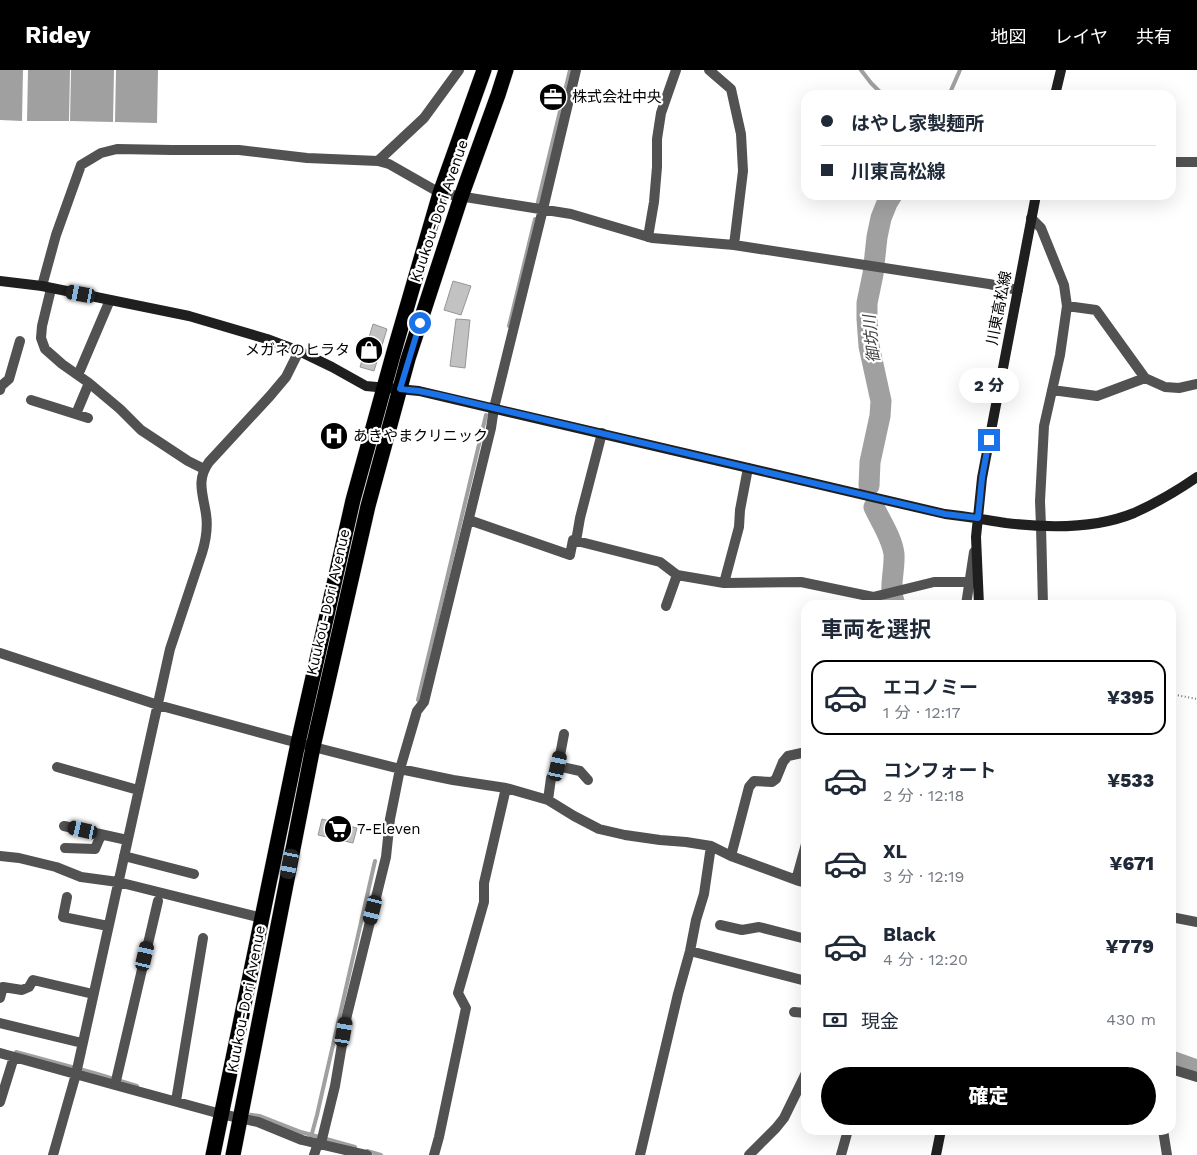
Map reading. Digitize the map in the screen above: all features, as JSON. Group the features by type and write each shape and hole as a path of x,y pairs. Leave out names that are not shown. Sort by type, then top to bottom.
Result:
{"highway":[{"name":"Kuukou-Dori Avenue","path":"213,1155 298,743 353,500 440,194 484,70"},
{"name":"Kuukou-Dori Avenue","path":"233,1155 313,747 368,506 400,389 460,197 506,70"}],"street":[{"path":"378,161 424,118 459,70"},
{"path":"314,1155 320,1143 335,1086 347,1014 386,857 390,819 400,769 417,711 424,702 576,70"},
{"path":"648,237 654,202 660,112 676,70"},
{"path":"709,70 732,90 741,134 743,171 734,246"},
{"path":"1056,90 1061,70"},
{"path":"204,469 188,461 141,430 120,408 45,349 41,338 56,235 81,165 101,153 117,149 239,150 307,158 378,161 389,164 440,194 571,214 652,238 734,246 1018,290"},
{"path":"1176,162 1197,162"},
{"name":"川東高松線","path":"980,600 976,537 982,478 1035,200"},
{"path":"1032,218 1041,228 1064,286 1067,306 1060,355 1044,426 1040,501 1043,600"},
{"path":"0,280 47,287 189,316 267,339 298,351 366,386 419,391 945,514 1006,523 1076,526 1132,514 1165,497 1197,477"},
{"path":"78,375 110,300"},
{"path":"1067,306 1096,310 1145,378 1166,387 1179,388 1197,384"},
{"path":"0,390 1,386 9,379 20,341"},
{"path":"53,1155 76,1074 170,649 206,538 206,514 201,480 204,469 286,377 298,351"},
{"path":"1052,390 1097,396 1145,378"},
{"path":"76,414 89,383"},
{"path":"32,400 88,418"},
{"path":"576,541 602,433"},
{"path":"724,583 739,527 740,510 748,468"},
{"path":"469,520 570,554 573,540 660,562 677,575 724,583 801,582 868,600"},
{"path":"967,600 976,537"},
{"path":"666,606 677,575"},
{"path":"874,600 892,592 934,582 969,582"},
{"path":"0,653 158,705 298,743 400,769 506,788 548,800 574,816 599,828 625,835 711,846 731,856 801,881"},
{"path":"548,800 551,778 558,766 564,734"},
{"path":"731,856 749,787 754,781 772,782 776,779 783,762 788,756 801,753"},
{"path":"558,766 580,771 588,780"},
{"path":"57,767 138,790"},
{"path":"434,1155 466,1008 458,993 484,902 484,883 506,788"},
{"path":"64,826 127,840"},
{"path":"64,848 95,849 101,835"},
{"path":"640,1155 696,920 704,894 711,846"},
{"path":"0,856 19,858 81,877 118,882 262,918"},
{"path":"124,856 194,874"},
{"path":"67,897 63,917 108,926"},
{"path":"115,1085 158,900"},
{"path":"1176,919 1197,922"},
{"path":"720,925 742,930 759,927 801,938"},
{"path":"176,1101 203,938"},
{"path":"690,951 801,980"},
{"path":"0,998 3,987 22,990 28,988 33,980 93,994"},
{"path":"794,1012 801,1013"},
{"path":"0,1023 82,1044"},
{"path":"0,1053 221,1114 258,1122 302,1140 367,1155"},
{"path":"0,1102 14,1057"},
{"path":"1176,1071 1197,1077"},
{"path":"749,1155 784,1118 801,1083"},
{"path":"841,1155 847,1135"},
{"path":"936,1155 940,1135"},
{"path":"1164,1135 1167,1155"}],"path":[{"path":"1176,695 1197,699"}],"shaded area":[{"path":"0,70 23,70 22,121 0,120"},
{"path":"28,70 70,70 69,121 27,121"},
{"path":"71,70 114,70 113,122 70,121"},
{"path":"116,70 158,70 157,123 115,122"}],"building":[{"path":"453,281 471,286 461,315 444,310"},
{"path":"456,319 470,320 465,368 450,366"},
{"path":"373,324 387,329 374,371 360,367"},
{"path":"322,819 357,828 353,843 318,835"}],"waterway":[{"path":"537,206 570,70"},
{"path":"861,70 878,90"},
{"path":"951,90 960,70"},
{"name":"御坊川","path":"869,486 870,462 880,416 881,401 869,346 867,303 881,218 889,200"},
{"path":"509,326 535,219"},
{"path":"418,700 486,415"},
{"name":"御坊川","path":"874,507 893,548 893,600"},
{"path":"311,1137 375,861"},
{"path":"16,1052 137,1086"},
{"name":"御坊川","path":"1176,1063 1197,1070"},
{"path":"245,1114 260,1116 301,1132 355,1147"},
{"path":"367,1151 381,1155"}],"place":[{"name":"株式会社中央","path":"553,97"},
{"name":"メガネのヒラタ","path":"369,350"},
{"name":"あきやまクリニック","path":"334,436"},
{"name":"7-Eleven","path":"338,829"}],"route":[{"path":"420,323 400,389 438,395 945,514 978,518 982,478 989,440"}]}
